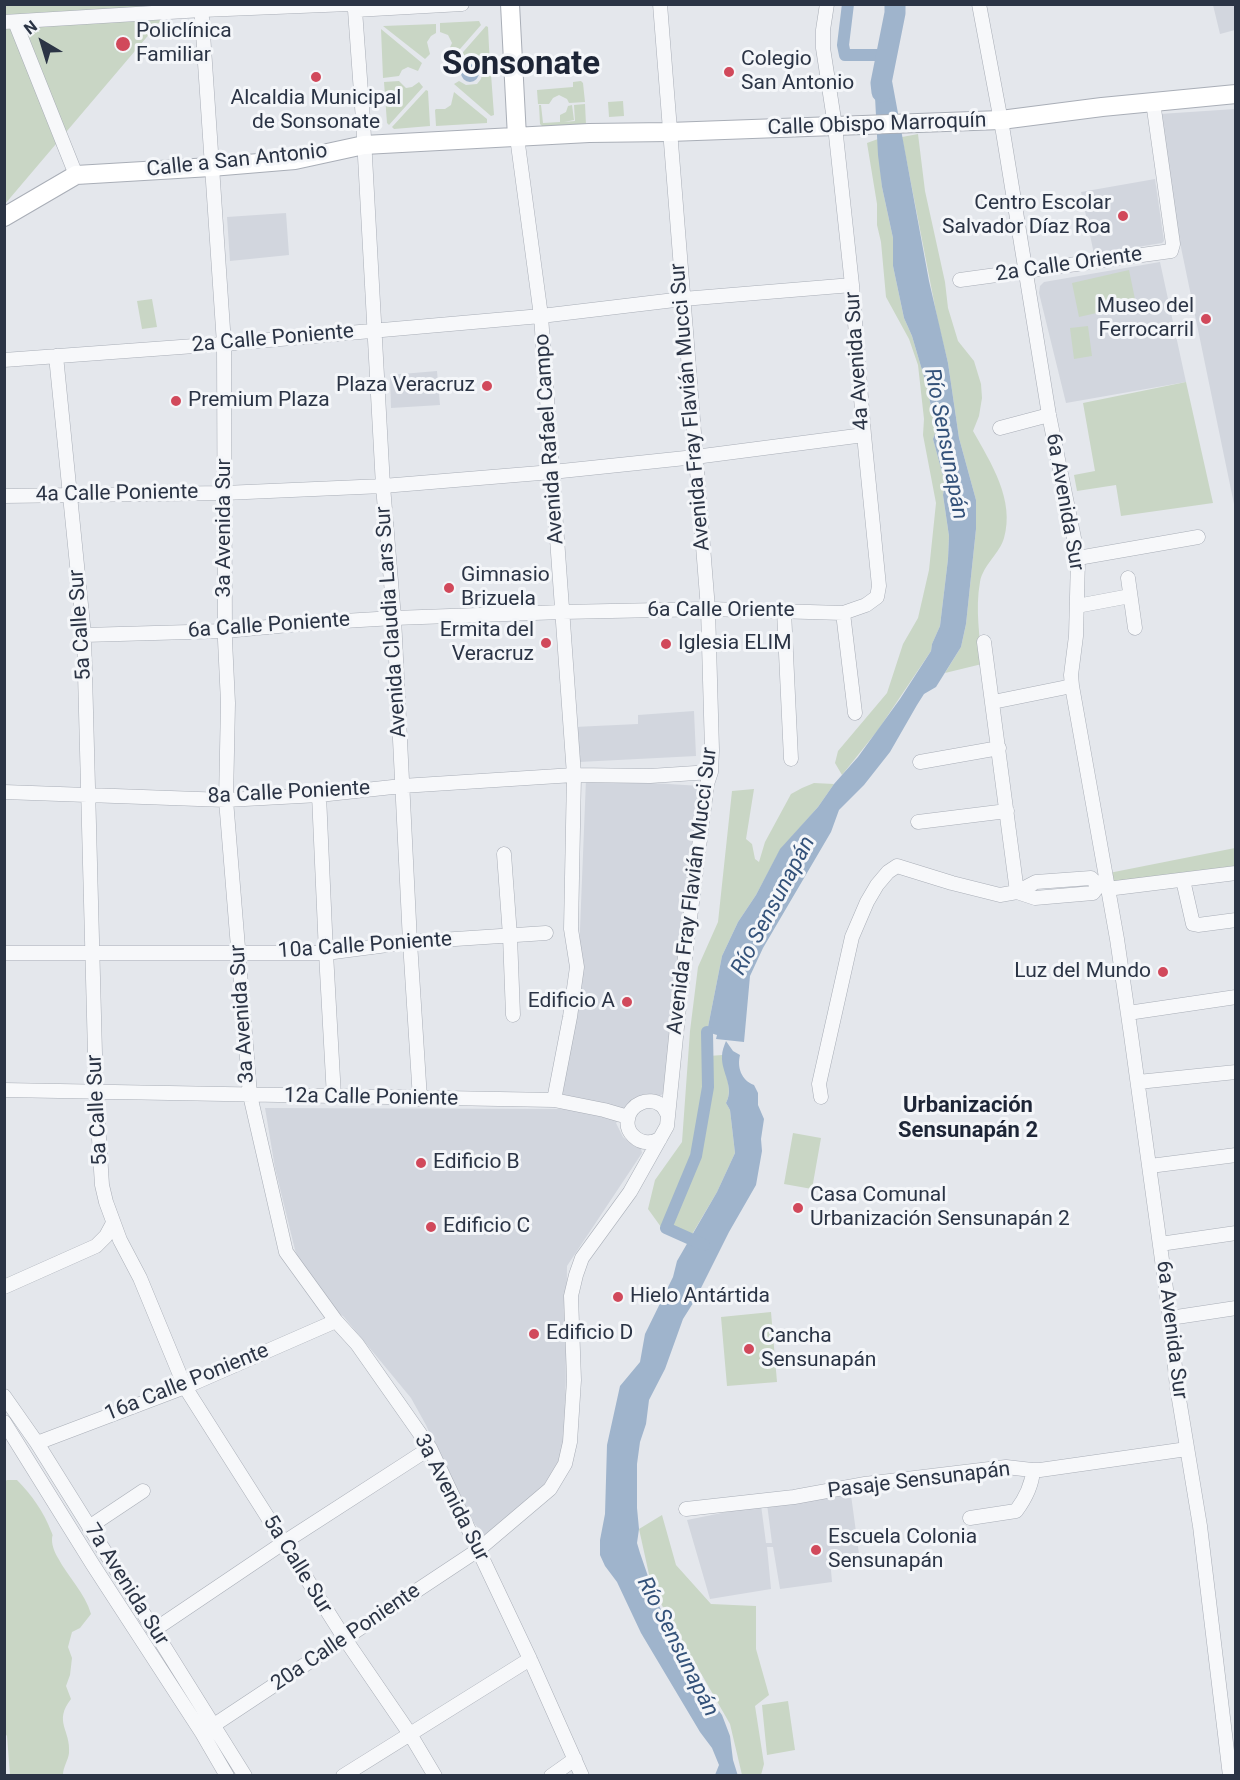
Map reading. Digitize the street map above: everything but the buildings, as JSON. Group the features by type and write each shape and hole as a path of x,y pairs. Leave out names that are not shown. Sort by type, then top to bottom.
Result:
{"main road":[{"path":"510,4 517,137"},
{"name":"Calle Obispo Marroquín","path":"517,137 1001,120 1102,107 1236,94"},
{"name":"Calle a San Antonio","path":"4,217 76,175 295,160 364,146 517,137"}],"street":[{"path":"76,175 10,22 201,7 462,4"},
{"name":"Avenida Fray Flavián Mucci Sur","path":"478,1550 550,1489 565,1464 570,1442 574,1380 572,1296 576,1275 582,1258 630,1192 667,1126 693,890 707,784 711,772 708,609 660,4"},
{"name":"4a Avenida Sur","path":"827,4 823,30 824,48 852,285 879,586 877,597"},
{"name":"6a Avenida Sur","path":"979,4 1001,120 1049,415 1078,558 1077,636 1071,675 1072,686 1103,887 1117,939 1128,1013 1170,1318 1177,1387 1203,1549 1230,1776"},
{"name":"Avenida Claudia Lars Sur","path":"352,6 364,146 382,486 394,618 420,1099"},
{"name":"3a Avenida Sur","path":"201,7 224,344 225,631 228,703 226,800 250,1095 286,1252 336,1321 357,1344 430,1448 530,1659 582,1776"},
{"name":"2a Calle Oriente","path":"960,280 1171,251 1173,244 1153,102"},
{"name":"Avenida Rafael Campo","path":"517,137 541,316 573,775 572,929 577,967 554,1100"},
{"path":"541,316 683,299 852,285"},
{"name":"2a Calle Poniente","path":"4,360 224,344 541,316"},
{"name":"5a Calle Sur","path":"56,356 84,634 96,1092 102,1185 113,1223 140,1278 185,1387 283,1543 410,1734 435,1776"},
{"path":"1000,428 1049,415"},
{"name":"4a Calle Poniente","path":"4,496 224,493 382,486 695,457 864,435"},
{"path":"1078,558 1198,537"},
{"path":"1128,578 1135,628"},
{"path":"1077,606 1130,596"},
{"name":"6a Calle Oriente","path":"562,612 708,609 843,613 866,605 877,597"},
{"path":"784,611 791,759"},
{"name":"6a Calle Poniente","path":"84,634 225,631 394,618 562,612"},
{"path":"843,613 855,713"},
{"path":"984,642 1017,892"},
{"path":"993,702 1072,686"},
{"path":"920,762 999,748"},
{"name":"8a Calle Poniente","path":"4,792 226,800 573,775 650,776 711,772"},
{"path":"320,795 334,1097"},
{"path":"918,822 1007,812"},
{"path":"504,854 513,1015"},
{"path":"821,1097 819,1084 852,937 867,903 888,872 897,866 1000,895 1017,892 1036,882 1091,878 1103,887 1236,873"},
{"path":"1183,880 1193,924 1198,926 1236,920"},
{"name":"10a Calle Poniente","path":"4,953 326,953 410,942 546,933"},
{"path":"1128,1013 1236,997"},
{"path":"1138,1082 1236,1072"},
{"name":"12a Calle Poniente","path":"4,1090 554,1100 628,1117"},
{"path":"660,1139 650,1143 640,1141 632,1135 628,1126 628,1117 633,1107 642,1102 652,1101 661,1105 668,1113"},
{"path":"1150,1166 1236,1155"},
{"path":"4,1287 96,1246 106,1236 113,1223"},
{"path":"1160,1244 1236,1233"},
{"path":"1170,1318 1236,1308"},
{"name":"16a Calle Poniente","path":"36,1443 185,1387 336,1321"},
{"name":"7a Avenida Sur","path":"4,1396 154,1629 245,1776"},
{"name":"7a Avenida Sur","path":"4,1422 227,1776"},
{"path":"154,1629 430,1448"},
{"name":"Pasaje Sensunapán","path":"686,1509 794,1497 865,1484 1006,1467 1033,1470 1187,1449"},
{"path":"970,1518 1016,1511 1023,1502 1032,1481 1033,1470"},
{"path":"89,1527 143,1491"},
{"name":"20a Calle Poniente","path":"214,1725 478,1550"},
{"path":"343,1776 530,1659"},
{"path":"551,1776 575,1760"}],"shaded area":[{"path":"1213,5 1235,5 1235,30 1220,34"},
{"path":"1235,109 1235,509 1177,228 1160,114"},
{"name":"Centro Escolar Salvador Díaz Roa","path":"1155,179 1164,241 1094,254 1081,192"},
{"path":"286,213 289,255 230,261 227,217"},
{"path":"1160,262 1186,382 1066,403 1039,293 1040,286 1044,282"},
{"path":"437,371 440,405 391,408 390,375"},
{"path":"694,711 696,756 579,762 574,727 638,724 638,715"},
{"path":"586,779 701,786 666,1091 659,1097 624,1112 616,1123 623,1137 641,1148 642,1153 567,1266 565,1441 561,1462 546,1488 484,1535 474,1523 411,1398 344,1317 329,1304 302,1267 295,1250 275,1168 265,1108 560,1109 577,1005"},
{"name":"Escuela Colonia Sensunapán","path":"851,1495 859,1554 830,1558 832,1582 780,1589 773,1547 767,1547 771,1589 710,1599 687,1520 761,1505 766,1543 772,1543 767,1504"}],"green space":[{"path":"5,5 174,5 5,204"},
{"path":"479,21 481,25 453,57 447,54 452,43 448,35 440,32 440,23"},
{"path":"436,24 436,33 427,42 430,54 425,59 383,26"},
{"path":"486,26 488,27 490,67 483,68 473,59 460,62 457,59"},
{"path":"381,29 422,63 418,71 408,67 402,70 399,76 383,78"},
{"path":"482,74 491,74 494,115 491,116 454,84 459,81 466,85 477,84"},
{"path":"399,81 406,88 419,82 423,87 389,125 384,82"},
{"path":"581,81 585,102 569,103 567,99 559,95 549,104 538,104 537,90 573,87 573,82"},
{"path":"426,90 428,91 430,126 394,129 392,127"},
{"path":"454,92 487,119 487,123 436,126 435,110 445,109 451,105"},
{"path":"623,101 624,116 609,117 608,102"},
{"path":"585,104 586,125 543,127 540,124 539,105 541,105 543,123 560,122 560,115 572,105 574,120 564,122 575,121 574,105"},
{"path":"918,134 925,191 945,282 948,308 958,341 974,361 981,384 982,398 979,416 973,431 999,482 1004,496 1007,524 999,549 984,570 980,582 978,613 982,664 945,673 961,647 966,624 976,529 976,500 959,438 948,363 902,137"},
{"path":"878,139 882,187 893,238 893,266 904,318 912,336 927,387 936,431 933,439 945,483 943,495 949,536 948,559 940,626 931,651 878,730 842,775 835,763 838,751 887,693 903,644 918,618 929,570 936,503 923,435 924,419 918,365 909,339 886,297 881,242 877,225 877,204 867,143"},
{"path":"1129,270 1136,304 1079,317 1072,283"},
{"path":"152,299 157,327 142,329 137,301"},
{"path":"1088,326 1092,356 1074,359 1070,328"},
{"path":"1186,382 1213,503 1121,516 1116,485 1077,491 1074,475 1095,471 1083,403"},
{"path":"814,783 834,784 818,807 780,850 756,895 738,922 722,956 707,1032 708,1087 696,1156 661,1227 648,1209 655,1180 682,1142 690,1031 698,967 718,922 732,791 754,789 746,839 752,844 755,859 759,862 765,842 791,794"},
{"path":"1235,848 1235,870 1110,888 1109,873"},
{"path":"722,1055 729,1086 726,1103 730,1110 735,1153 717,1192 691,1236 670,1226 698,1156 710,1088 709,1056"},
{"path":"793,1133 821,1138 812,1189 784,1184"},
{"name":"Cancha Sensunapán","path":"771,1312 777,1382 727,1386 721,1317"},
{"path":"17,1480 41,1510 52,1534 56,1554 85,1599 91,1614 80,1628 72,1632 68,1647 72,1658 66,1686 71,1699 63,1714 63,1720 69,1753 63,1775 10,1775 7,1736 4,1732 4,1482"},
{"path":"662,1515 676,1565 711,1604 756,1606 756,1649 769,1695 755,1706 764,1764 761,1775 742,1775 730,1724 652,1588 639,1529"},
{"path":"788,1701 795,1750 767,1755 762,1705"}],"water":[{"path":"466,64 474,64 479,69 477,80 466,82 461,77 461,69"},
{"path":"885,65 890,70 929,281 948,363 959,438 976,500 976,529 966,624 961,647 936,687 924,694 890,752 864,785 839,810 831,832 763,948 750,976 744,1042 716,1039 717,1035 707,1032 722,956 738,922 756,895 780,849 818,807 834,784 858,757 900,699 931,651 940,626 949,536 943,495 945,483 933,439 936,431 927,387 912,336 904,318 893,266 893,238 878,155 874,77"},
{"path":"726,1041 733,1051 740,1055 741,1073 754,1085 758,1093 758,1105 764,1119 762,1151 756,1185 683,1319 665,1369 649,1400 637,1464 639,1529 637,1543 670,1632 722,1715 730,1736 738,1776 715,1775 719,1765 712,1748 700,1732 641,1633 617,1582 600,1555 600,1540 605,1514 607,1445 620,1386 640,1362 645,1334 673,1277 677,1261 717,1192 735,1153 730,1110 726,1103 729,1091 722,1062 722,1052"}],"waterway":[{"path":"848,4 843,45 845,55 887,55"},
{"name":"Río Sensunapán","path":"882,92 881,83 895,4"},
{"path":"704,1245 666,1228 696,1156 708,1087 707,1032"}],"place":[{"name":"Policlínica Familiar","path":"123,44"},
{"name":"Colegio San Antonio","path":"729,72"},
{"name":"Alcaldia Municipal de Sonsonate","path":"316,77"},
{"name":"Centro Escolar Salvador Díaz Roa","path":"1123,216"},
{"name":"Museo del Ferrocarril","path":"1206,319"},
{"name":"Plaza Veracruz","path":"487,386"},
{"name":"Premium Plaza","path":"176,401"},
{"name":"Gimnasio Brizuela","path":"449,588"},
{"name":"Ermita del Veracruz","path":"546,643"},
{"name":"Iglesia ELIM","path":"666,644"},
{"name":"Luz del Mundo","path":"1163,972"},
{"name":"Edificio A","path":"627,1002"},
{"name":"Edificio B","path":"421,1163"},
{"name":"Casa Comunal Urbanización Sensunapán 2","path":"798,1208"},
{"name":"Edificio C","path":"431,1227"},
{"name":"Hielo Antártida","path":"618,1297"},
{"name":"Edificio D","path":"534,1334"},
{"name":"Cancha Sensunapán","path":"749,1349"},
{"name":"Escuela Colonia Sensunapán","path":"816,1550"}],"district":[{"name":"Sonsonate","path":"521,66"},
{"name":"Urbanización Sensunapán 2","path":"968,1118"}]}
